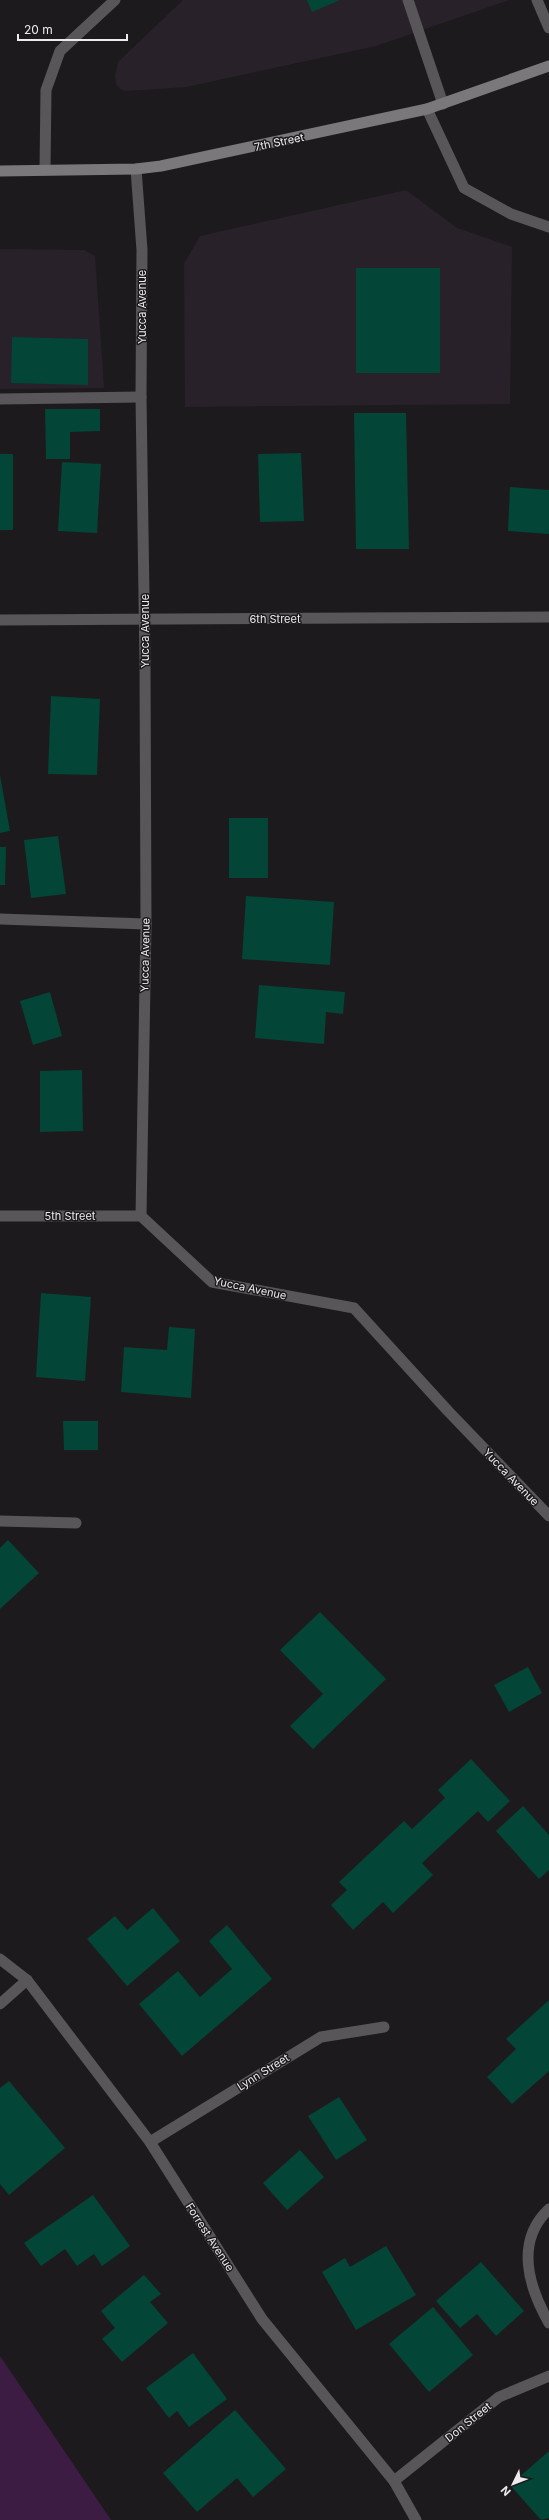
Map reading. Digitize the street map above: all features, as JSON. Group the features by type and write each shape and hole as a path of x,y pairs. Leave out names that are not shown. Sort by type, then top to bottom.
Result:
{"main road":[{"name":"7th Street","path":"0,171 136,169 161,166 267,145 427,109 549,66"}],"street":[{"path":"44,170 46,90 60,51 115,0"},
{"path":"408,0 443,104"},
{"path":"537,0 549,28"},
{"path":"427,109 464,188 511,214 549,227"},
{"name":"Yucca Avenue","path":"136,169 142,250 145,619 146,924 141,1216 212,1282 354,1308 448,1411 549,1516"},
{"path":"0,399 142,396"},
{"name":"6th Street","path":"0,620 549,617"},
{"path":"0,919 146,924"},
{"name":"5th Street","path":"0,1216 141,1216"},
{"path":"0,1522 76,1522"},
{"name":"Forrest Avenue","path":"0,1959 27,1980 150,2142 262,2318 394,2481 416,2520"},
{"path":"0,2004 27,1980"},
{"name":"Lynn Street","path":"150,2142 321,2037 384,2027"},
{"path":"549,2209 536,2221 527,2244 529,2273 549,2323"},
{"name":"Don Street","path":"394,2481 499,2397 549,2376"}],"shaded area":[{"path":"183,0 509,0 376,46 186,87 126,91 120,89 116,84 115,76 118,62"},
{"path":"406,190 457,228 512,247 510,404 185,407 184,264 200,236"},
{"path":"0,249 84,250 95,256 104,388 0,389"},
{"path":"0,2356 111,2520 0,2520"}],"building":[{"path":"307,0 340,0 312,12"},
{"path":"356,268 440,268 440,373 356,373"},
{"path":"12,337 88,339 88,385 11,383"},
{"path":"45,409 100,409 100,431 70,432 70,459 46,459"},
{"path":"354,413 406,413 409,549 356,549"},
{"path":"301,453 304,521 260,522 258,454"},
{"path":"0,454 13,454 13,530 0,530"},
{"path":"62,462 101,464 97,533 58,531"},
{"path":"510,487 549,490 549,534 508,531"},
{"path":"51,696 100,699 97,775 48,774"},
{"path":"0,775 10,831 0,833"},
{"path":"229,818 268,818 268,878 229,878"},
{"path":"58,836 66,894 31,898 24,840"},
{"path":"0,847 6,847 5,885 0,885"},
{"path":"246,896 334,902 330,965 242,959"},
{"path":"259,985 345,992 343,1014 326,1012 324,1044 255,1038"},
{"path":"50,992 62,1036 33,1045 20,1001"},
{"path":"82,1070 83,1131 40,1132 40,1071"},
{"path":"41,1293 91,1297 85,1381 36,1377"},
{"path":"169,1327 195,1329 191,1398 121,1392 124,1347 167,1350"},
{"path":"63,1421 98,1421 98,1450 64,1450"},
{"path":"8,1540 39,1573 0,1609 0,1548"},
{"path":"320,1612 386,1679 313,1749 290,1726 323,1694 280,1650"},
{"path":"528,1667 542,1693 509,1712 494,1685"},
{"path":"471,1759 510,1801 488,1822 478,1811 422,1863 433,1875 393,1913 383,1902 353,1930 331,1905 347,1890 339,1882 404,1821 412,1829 445,1798 438,1790"},
{"path":"523,1806 549,1835 549,1870 539,1879 496,1831"},
{"path":"153,1908 180,1941 127,1986 87,1939 115,1916 127,1930"},
{"path":"227,1925 272,1979 182,2056 139,2004 178,1971 200,1997 232,1969 209,1941"},
{"path":"549,2000 549,2071 512,2104 487,2077 516,2049 506,2039"},
{"path":"9,2081 65,2148 9,2195 0,2184 0,2088"},
{"path":"339,2097 367,2140 336,2160 308,2116"},
{"path":"300,2150 324,2177 287,2210 263,2183"},
{"path":"93,2195 130,2246 102,2266 94,2254 77,2266 65,2249 41,2266 24,2243"},
{"path":"386,2246 416,2295 356,2330 322,2272 345,2258 350,2267"},
{"path":"481,2262 524,2311 496,2336 477,2314 460,2328 436,2301"},
{"path":"144,2275 161,2294 150,2302 168,2323 122,2362 102,2339 115,2328 101,2311"},
{"path":"433,2307 473,2355 429,2392 389,2344"},
{"path":"193,2353 227,2399 189,2427 177,2411 169,2418 146,2388"},
{"path":"235,2410 286,2469 253,2497 237,2478 197,2512 163,2473"},
{"path":"549,2451 549,2518 541,2520 510,2485"}]}
